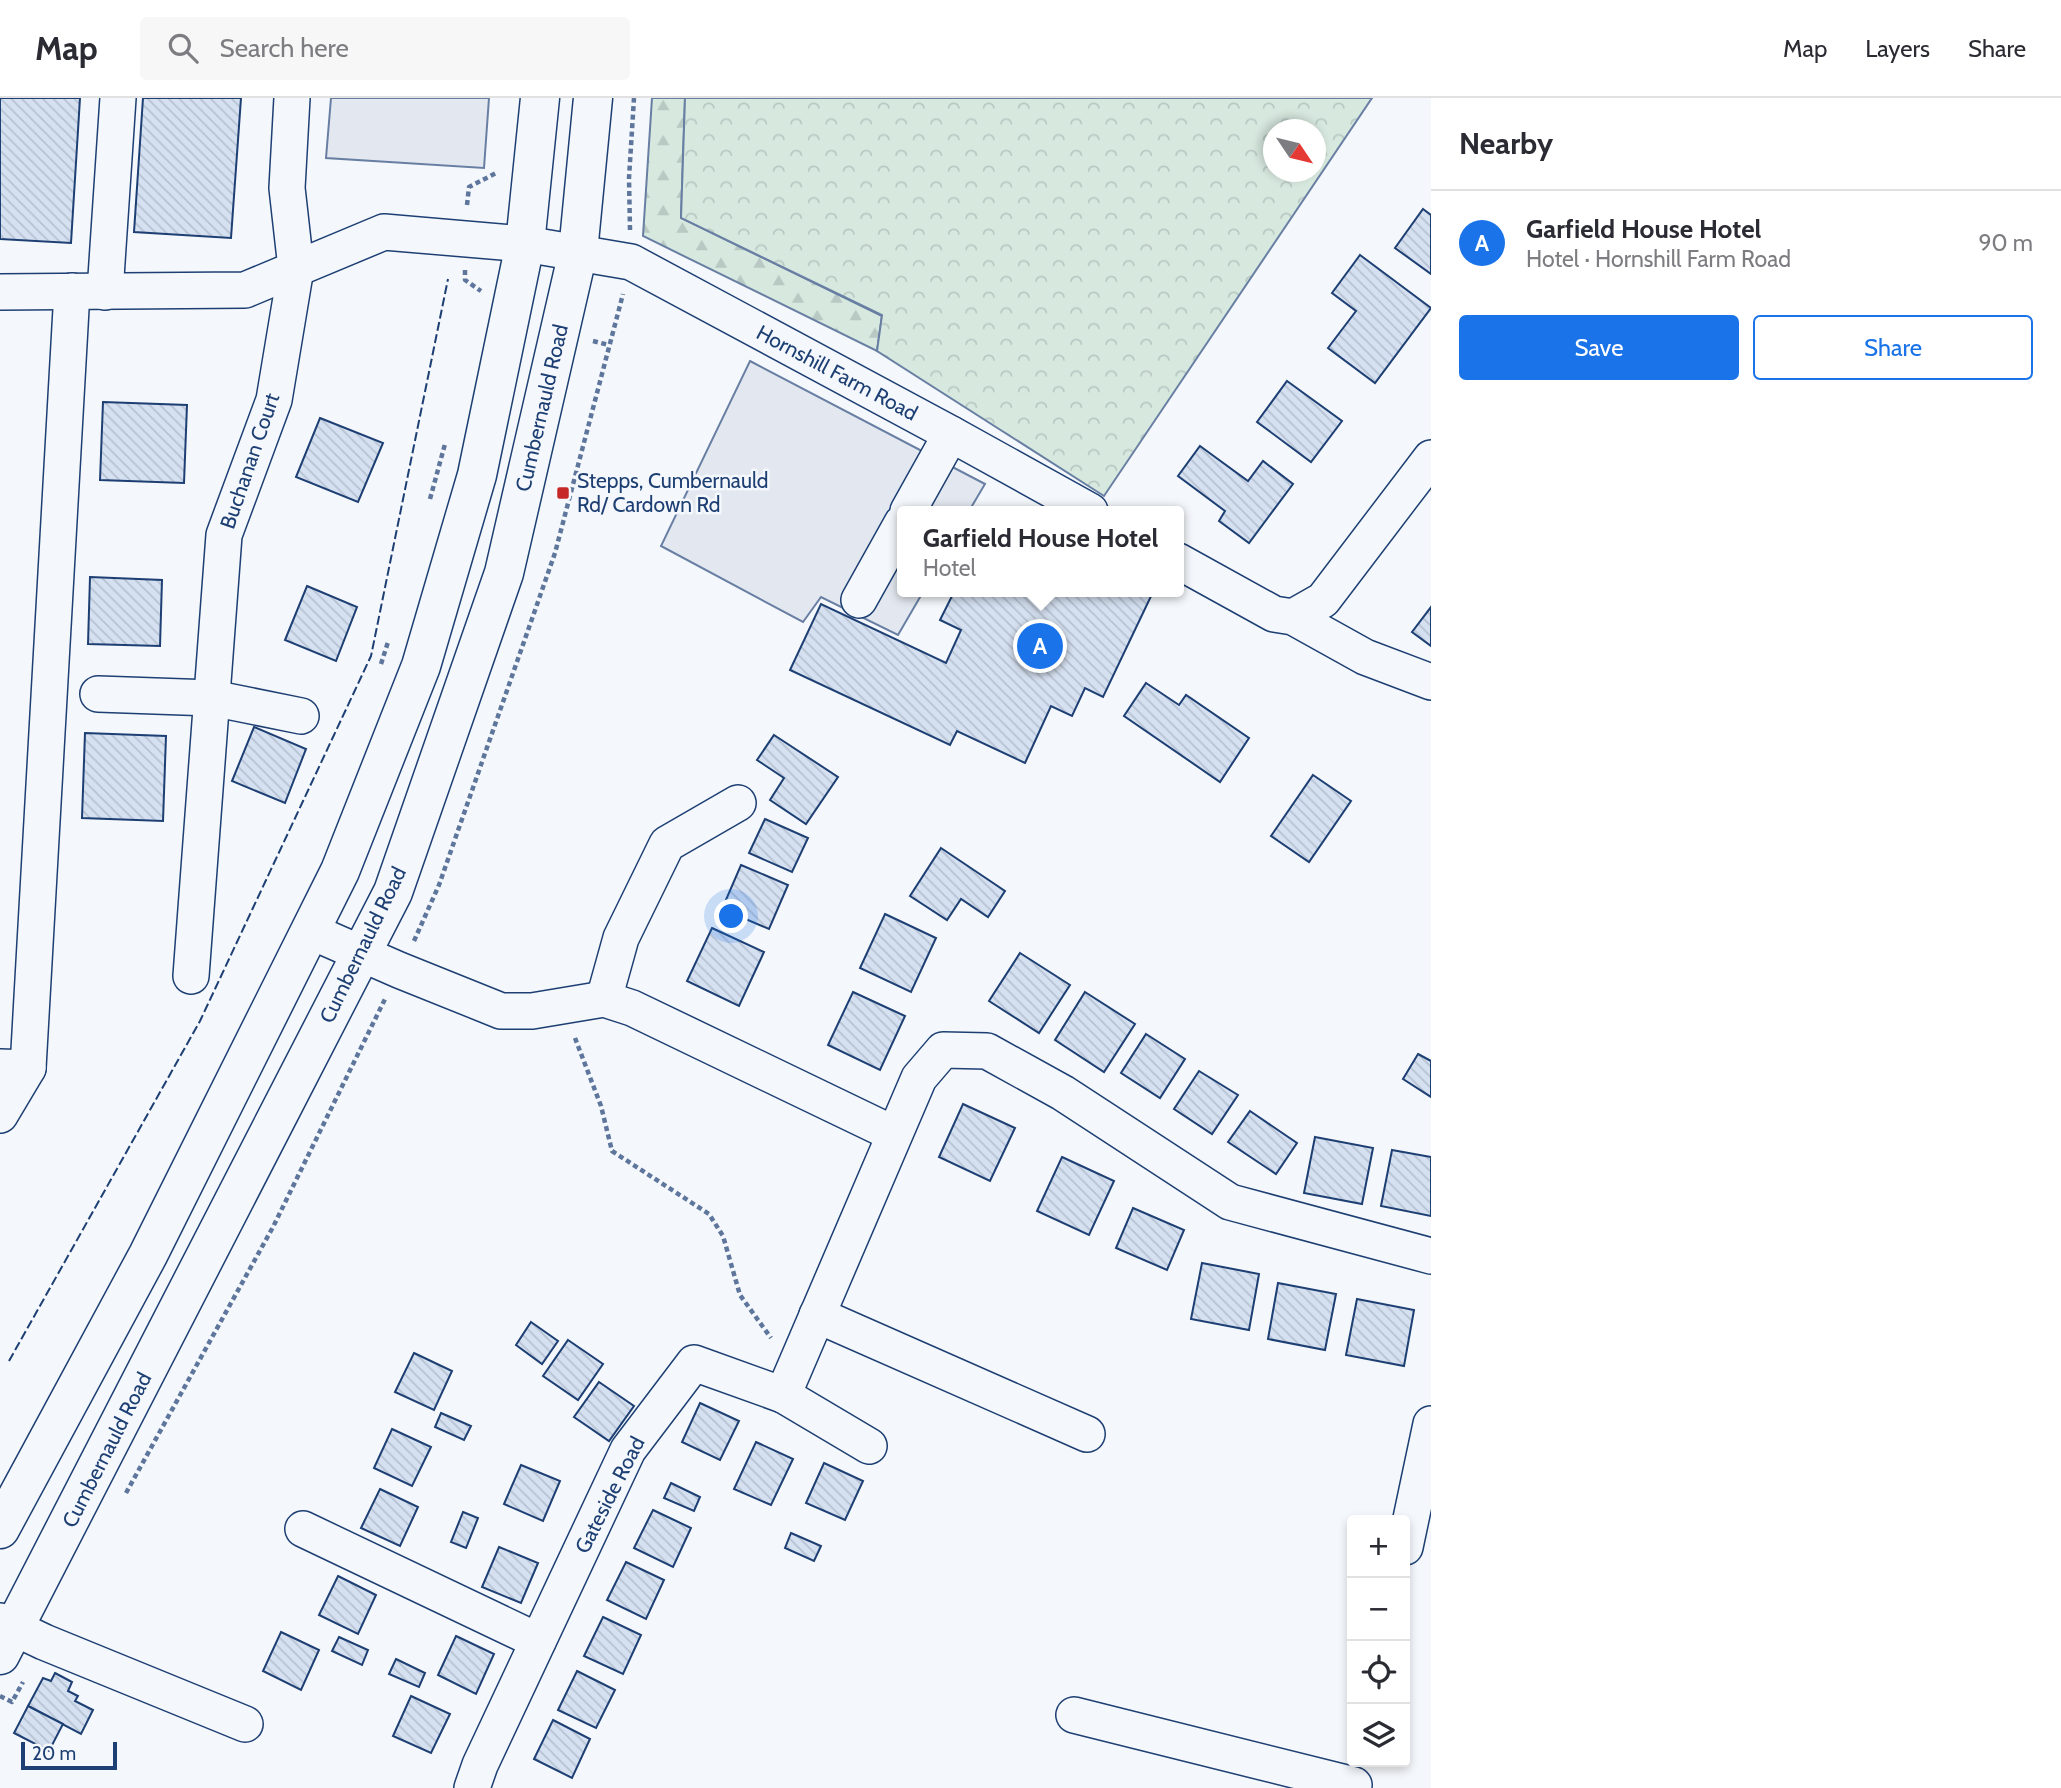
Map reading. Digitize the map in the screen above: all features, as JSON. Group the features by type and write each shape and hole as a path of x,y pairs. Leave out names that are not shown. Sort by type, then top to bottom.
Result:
{"main road":[{"path":"0,1529 148,1255 340,871 421,666 477,475 525,244 540,98"},
{"name":"Cumbernauld Road","path":"5,1635 393,892 504,573 578,252 593,98"}],"street":[{"path":"0,1115 14,1067 89,292 118,98"},
{"name":"Buchanan Court","path":"191,976 224,536 274,400 296,268 286,188 292,98"},
{"name":"Hornshill Farm Road","path":"0,292 245,290 384,232 525,244 631,262 1081,506"},
{"path":"911,506 951,434"},
{"path":"1293,617 1323,600 1431,458"},
{"path":"859,600 897,532"},
{"path":"1184,564 1274,614 1293,617 1365,657 1431,682"},
{"path":"98,694 212,698 302,716"},
{"path":"604,999 621,937 667,844 738,803"},
{"path":"310,930 481,1005 502,1011 532,1011 604,999 632,1008 894,1134"},
{"path":"869,1446 788,1382 919,1078 943,1050 987,1051 1063,1093 1230,1202 1431,1256"},
{"path":"817,1314 1087,1434"},
{"name":"Gateside Road","path":"472,1788 480,1765 628,1450 694,1363 788,1382"},
{"path":"1410,1523 1431,1424"},
{"path":"303,1529 538,1641"},
{"path":"5,1635 244,1724"},
{"path":"1074,1715 1356,1778"}],"path":[{"path":"484,293 465,280 464,237 469,187 509,167"},
{"path":"430,500 447,433"},
{"path":"378,672 391,632"},
{"path":"562,1005 601,1107 612,1152 709,1214 723,1236 740,1295 788,1382"}],"green space":[{"path":"652,98 685,98 681,218 882,316 877,351 643,236"},
{"path":"685,98 1372,98 1326,166 1326,119 1263,119 1263,182 1315,182 1104,496 877,351 882,315 681,218"}],"shaded area":[{"path":"331,98 489,98 484,168 326,158"},
{"path":"750,361 985,484 972,506 897,506 897,597 920,597 898,635 821,597 803,622 661,546"}],"building":[{"path":"0,98 80,98 71,243 0,239"},
{"path":"143,98 241,98 231,238 134,232"},
{"path":"1423,209 1431,215 1431,274 1395,248"},
{"path":"1360,255 1431,308 1375,383 1328,348 1356,311 1332,293"},
{"path":"1287,381 1342,421 1311,462 1257,422"},
{"path":"103,402 187,405 184,483 100,480"},
{"path":"320,418 383,443 358,502 296,477"},
{"path":"1200,446 1248,481 1263,461 1293,484 1249,543 1219,521 1225,511 1178,476"},
{"path":"90,577 162,580 160,646 88,644"},
{"path":"307,586 357,607 336,661 285,640"},
{"path":"952,597 1151,597 1103,697 1085,688 1072,716 1051,706 1025,763 957,731 950,745 790,670 821,604 946,663 961,630 940,620"},
{"path":"1431,607 1431,646 1412,632"},
{"path":"1146,683 1179,705 1186,695 1249,738 1220,782 1124,716"},
{"path":"254,727 306,749 285,803 232,781"},
{"path":"85,733 166,736 163,821 82,818"},
{"path":"774,735 838,777 806,824 770,800 784,778 757,760"},
{"path":"1313,775 1351,801 1309,862 1271,836"},
{"path":"765,819 808,838 792,872 749,853"},
{"path":"941,848 1005,891 988,917 961,899 947,920 910,896"},
{"path":"741,865 788,885 769,929 722,909"},
{"path":"885,914 936,938 911,992 860,968"},
{"path":"712,928 764,952 739,1006 687,981"},
{"path":"1020,953 1070,985 1039,1033 989,1001"},
{"path":"853,992 905,1016 880,1070 828,1045"},
{"path":"1085,992 1135,1024 1104,1072 1055,1040"},
{"path":"1146,1034 1185,1059 1160,1098 1121,1073"},
{"path":"1418,1054 1431,1061 1431,1097 1403,1079"},
{"path":"1199,1071 1238,1095 1212,1134 1174,1109"},
{"path":"963,1104 1015,1128 990,1181 939,1157"},
{"path":"1250,1111 1297,1143 1276,1174 1228,1142"},
{"path":"1315,1137 1373,1148 1362,1204 1304,1193"},
{"path":"1392,1150 1431,1157 1431,1216 1381,1206"},
{"path":"1062,1157 1114,1181 1089,1235 1037,1211"},
{"path":"1133,1208 1184,1230 1167,1270 1116,1248"},
{"path":"1202,1263 1259,1274 1249,1330 1191,1319"},
{"path":"1278,1283 1336,1294 1325,1350 1268,1339"},
{"path":"1357,1299 1414,1310 1404,1366 1346,1355"},
{"path":"531,1322 558,1341 542,1364 516,1345"},
{"path":"568,1340 603,1364 578,1400 543,1376"},
{"path":"414,1353 452,1371 434,1410 395,1392"},
{"path":"599,1382 634,1406 609,1441 574,1417"},
{"path":"700,1403 739,1421 720,1460 682,1442"},
{"path":"441,1413 471,1426 464,1440 435,1427"},
{"path":"392,1429 431,1447 412,1486 374,1468"},
{"path":"756,1442 793,1459 771,1505 734,1489"},
{"path":"824,1463 863,1481 845,1520 806,1503"},
{"path":"521,1465 560,1481 543,1521 504,1504"},
{"path":"671,1483 700,1497 694,1511 664,1498"},
{"path":"380,1489 418,1507 400,1546 361,1528"},
{"path":"653,1510 691,1528 673,1567 634,1548"},
{"path":"463,1512 478,1518 466,1548 451,1542"},
{"path":"791,1533 821,1546 814,1561 785,1548"},
{"path":"499,1547 538,1563 521,1603 482,1587"},
{"path":"626,1562 664,1580 646,1619 607,1600"},
{"path":"338,1576 376,1595 358,1634 319,1615"},
{"path":"603,1617 641,1635 623,1674 584,1656"},
{"path":"281,1632 319,1650 301,1690 263,1671"},
{"path":"456,1636 494,1654 476,1694 438,1675"},
{"path":"339,1637 368,1650 362,1665 332,1651"},
{"path":"396,1659 425,1673 419,1687 389,1674"},
{"path":"577,1671 615,1690 596,1728 558,1710"},
{"path":"55,1673 72,1682 68,1691 78,1696 75,1701 93,1710 81,1734 28,1706 43,1678 51,1681"},
{"path":"411,1696 450,1714 431,1753 393,1736"},
{"path":"28,1706 63,1724 49,1751 14,1733"},
{"path":"553,1720 590,1739 572,1778 534,1759"}],"fence":[{"path":"9,1361 200,1021 371,656 448,279"}],"place":[{"name":"Stepps, Cumbernauld Rd/ Cardown Rd","path":"563,493"},
{"name":"Garfield House Hotel","path":"1040,646"}]}
